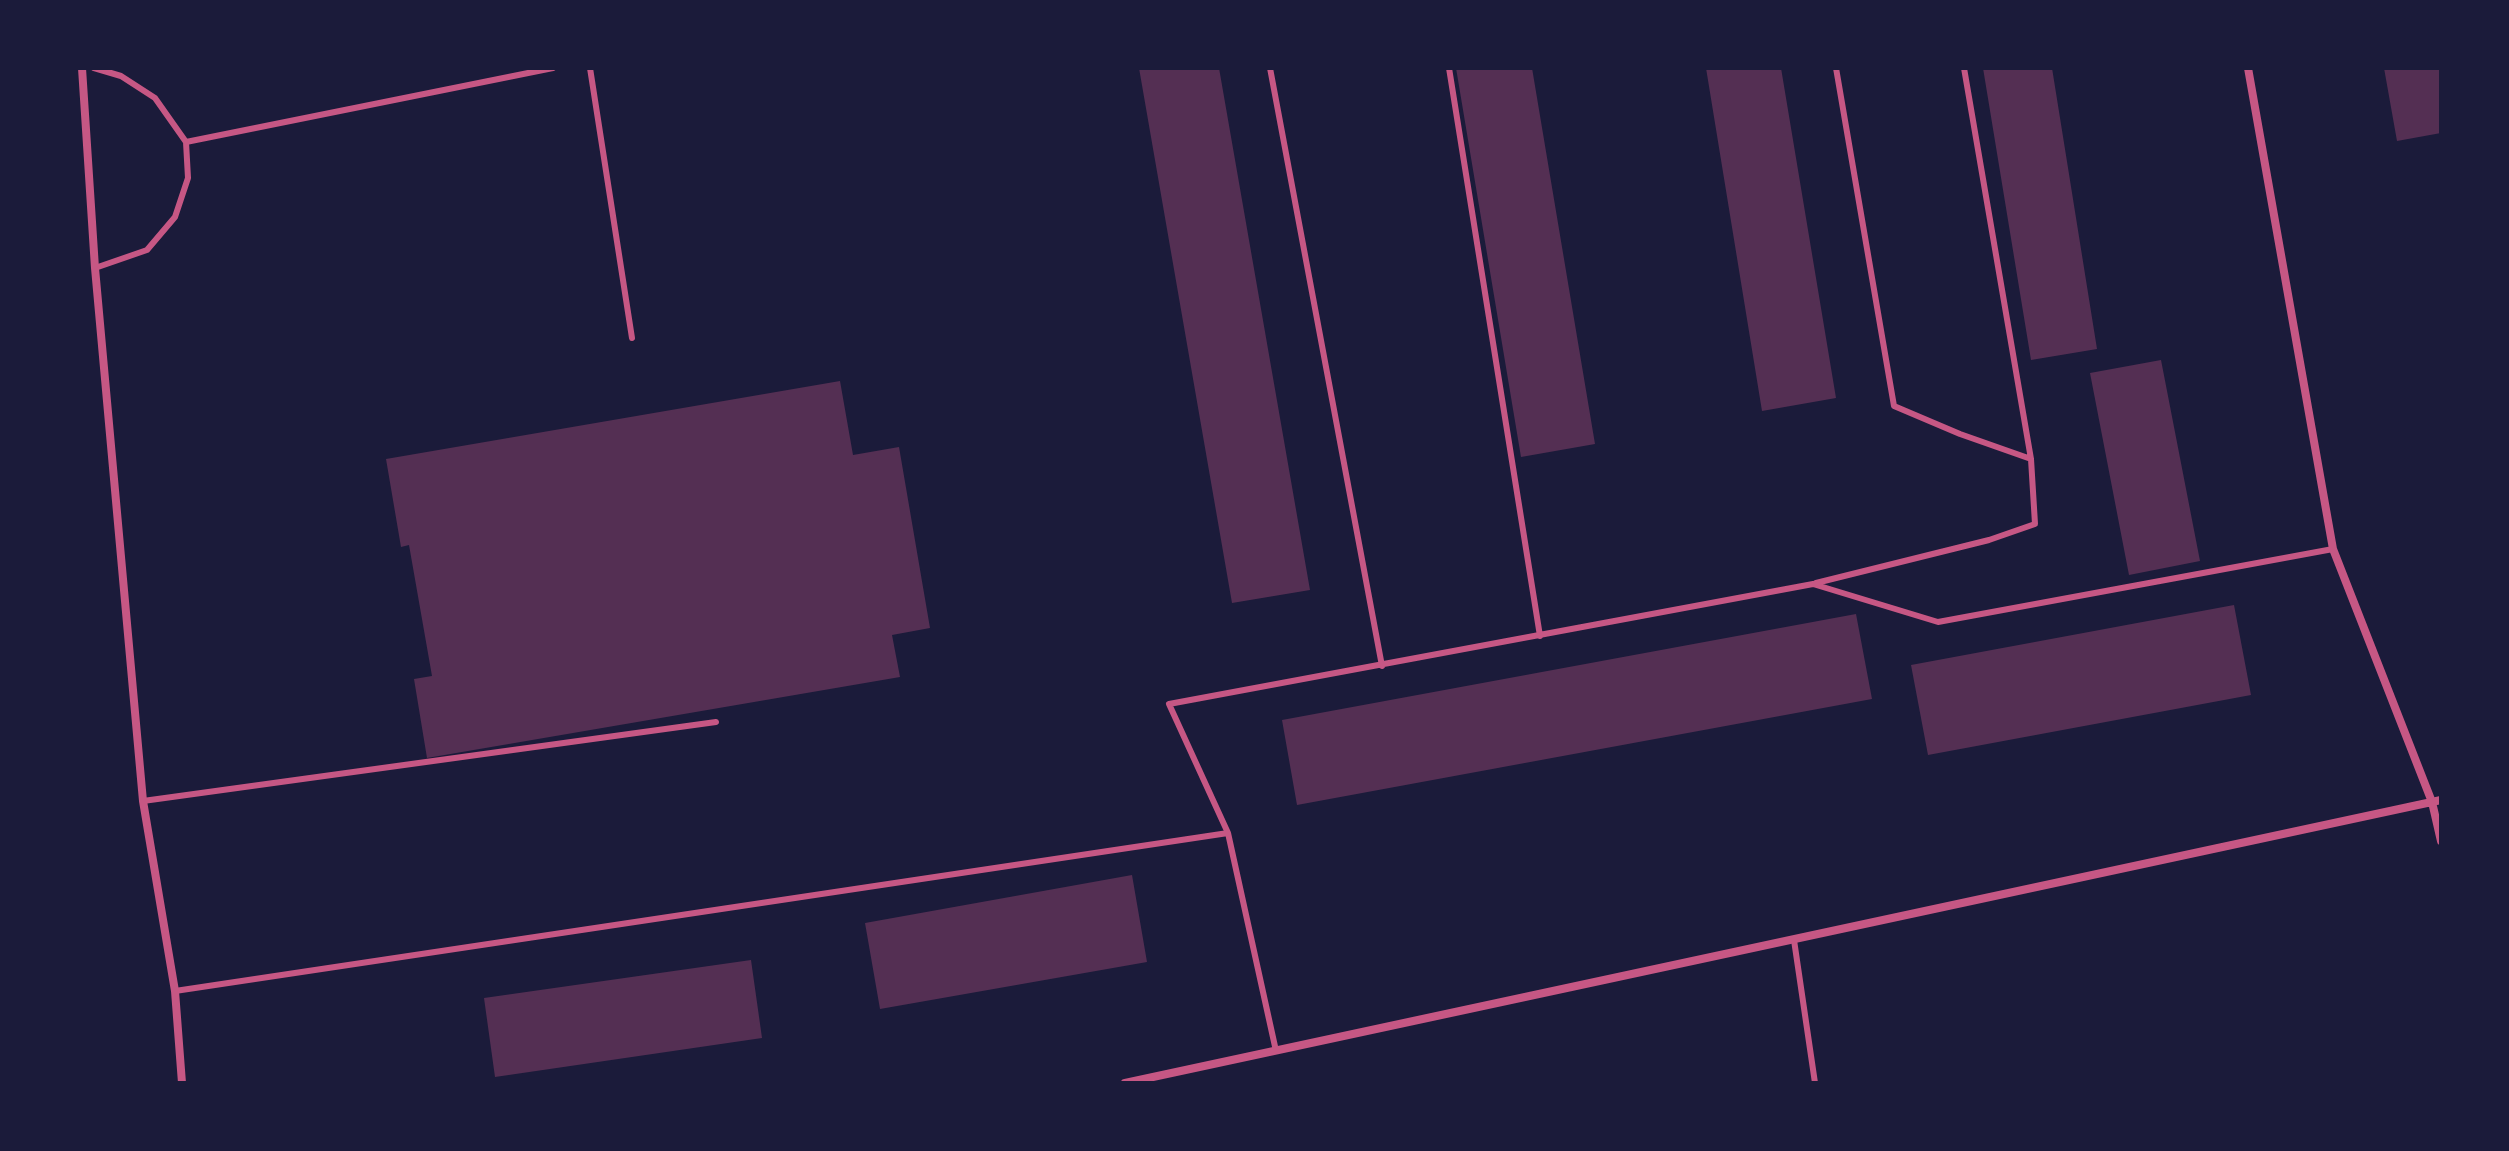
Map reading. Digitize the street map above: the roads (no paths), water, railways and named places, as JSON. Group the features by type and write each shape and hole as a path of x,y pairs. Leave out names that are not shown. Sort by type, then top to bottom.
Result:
{"street":[{"path":"82,68 95,268 143,801 175,991 182,1083"},
{"path":"2248,68 2333,549 2436,801 2441,841"},
{"path":"1125,1083 2436,801"}],"lane":[{"path":"94,68 121,76 155,98 186,142 188,178 175,217 147,250 95,268"},
{"path":"186,142 553,68"},
{"path":"590,68 632,338"},
{"path":"1270,68 1382,666"},
{"path":"1449,68 1540,636"},
{"path":"1836,68 1894,406 2031,459"},
{"path":"1276,1051 1228,833 1169,704 1813,584 1989,540 2035,524 2031,459 1964,68"},
{"path":"1813,584 1938,622 2333,549"},
{"path":"143,801 716,722"},
{"path":"175,991 1228,833"},
{"path":"1794,940 1815,1083"}]}
